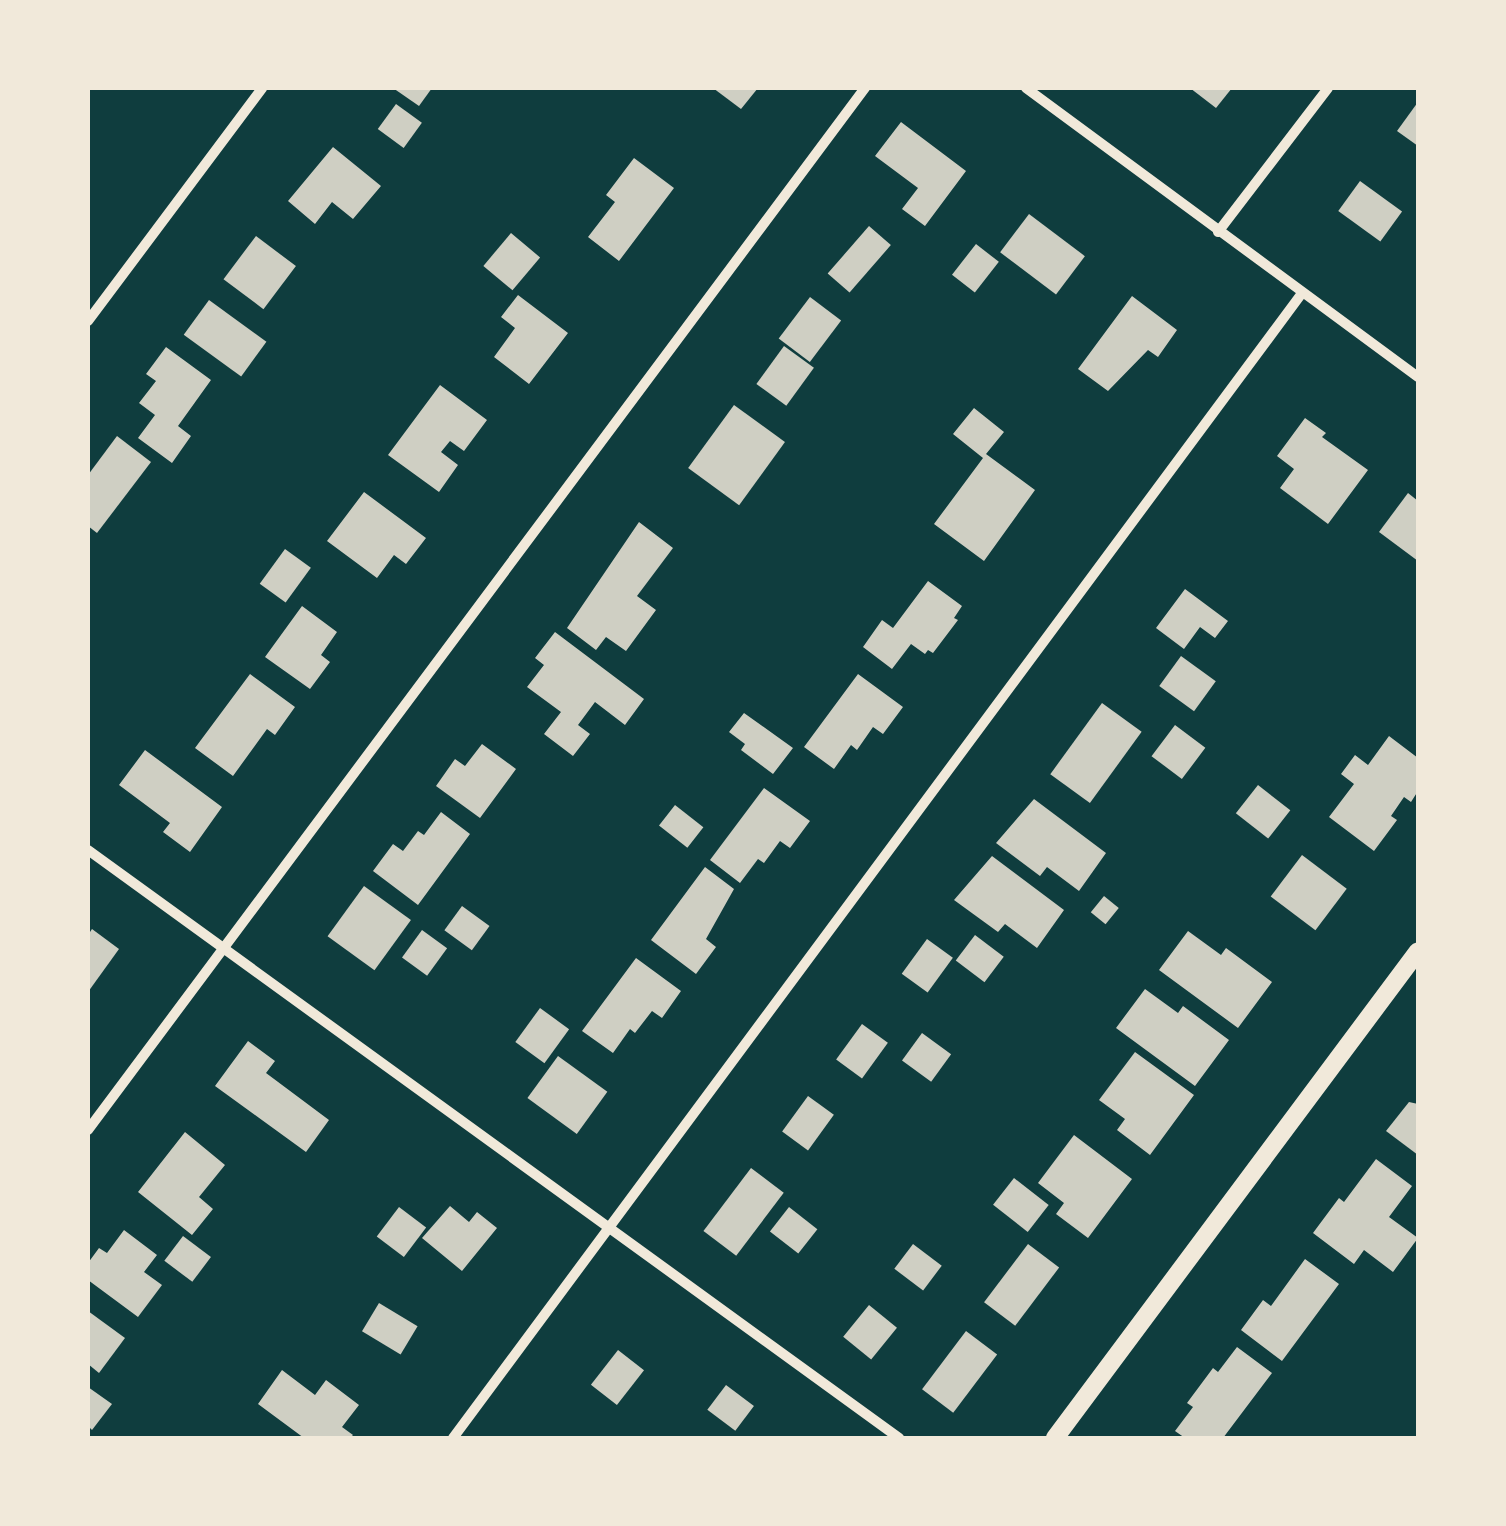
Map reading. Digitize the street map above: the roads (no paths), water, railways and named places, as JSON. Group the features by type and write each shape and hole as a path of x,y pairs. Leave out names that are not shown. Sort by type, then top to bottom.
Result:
{"street":[{"path":"88,321 262,88"},
{"path":"88,1130 865,88"},
{"path":"1026,88 1418,377"},
{"path":"1218,232 1328,88"},
{"path":"453,1438 582,1261 612,1230 1302,293"},
{"path":"88,850 900,1438"},
{"path":"1055,1438 1418,951"}]}
